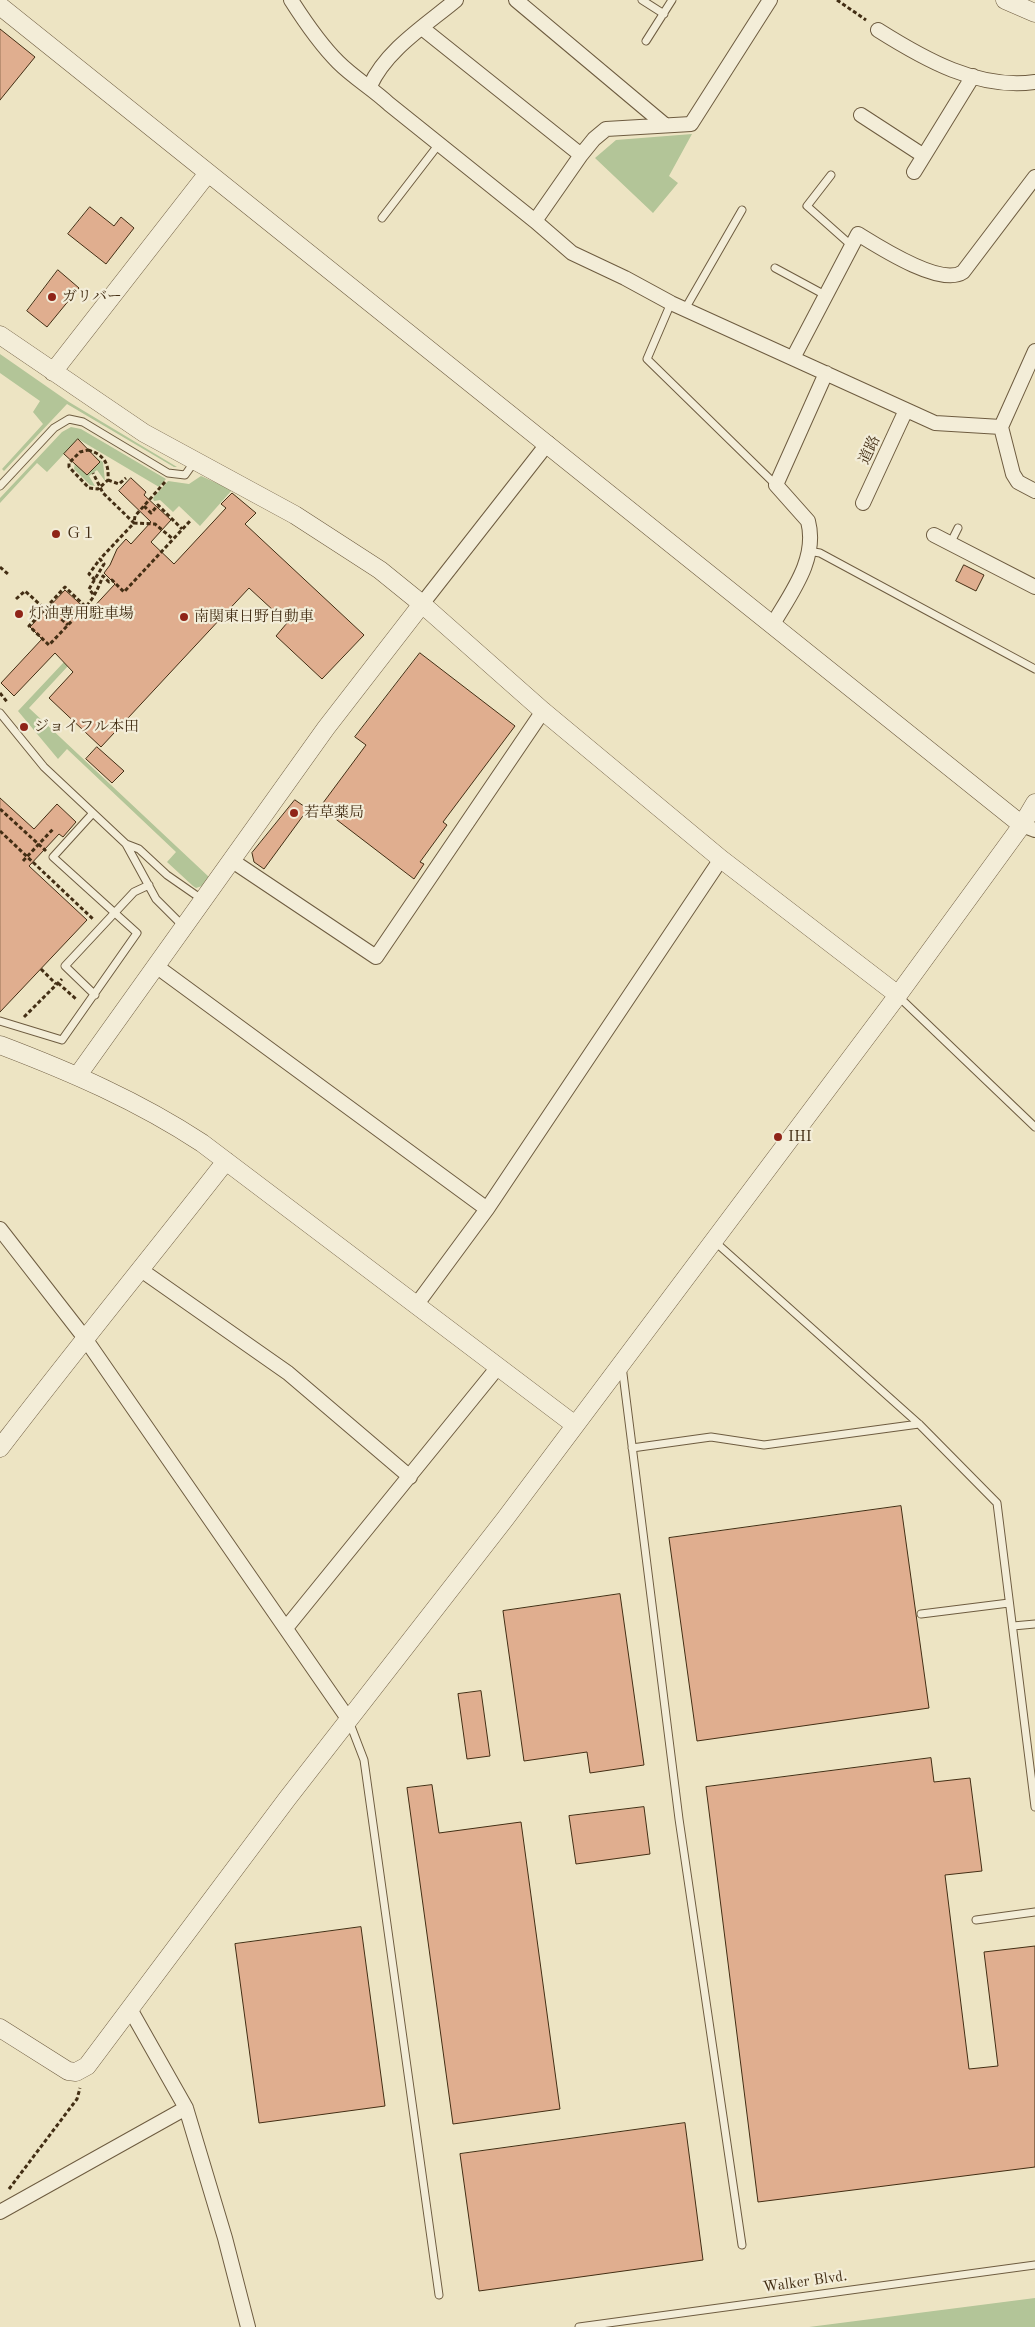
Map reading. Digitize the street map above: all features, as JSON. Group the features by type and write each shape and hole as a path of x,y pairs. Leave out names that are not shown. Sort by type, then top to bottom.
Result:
{"street":[{"path":"291,0 309,28 338,62 358,80 370,86 572,253 684,309 935,423 1000,427"},
{"path":"370,86 376,73 387,60 456,0"},
{"path":"516,0 665,125"},
{"path":"535,221 594,138 606,129 691,124 770,0"},
{"path":"1005,0 1035,13"},
{"path":"0,6 1029,828"},
{"path":"422,28 581,155"},
{"path":"878,30 918,56 973,76 1021,84 1035,82"},
{"path":"914,172 973,76"},
{"path":"861,115 924,156"},
{"path":"54,372 208,173"},
{"path":"793,358 858,234 904,262 948,276 956,276 963,272 1035,177"},
{"path":"0,335 144,433 295,515 338,541 422,604 543,711 721,859 898,995"},
{"path":"1035,352 1000,427 1018,482 1035,492"},
{"path":"773,624 805,569 810,528 808,521 776,485 826,373"},
{"name":"道路","path":"863,503 906,410"},
{"path":"78,1075 326,728 548,443"},
{"path":"934,536 1035,587"},
{"path":"231,860 376,957 543,711"},
{"path":"0,2028 68,2072 76,2072 87,2066 349,1720 506,1519 898,995 1029,828 1035,804"},
{"path":"417,1304 487,1208 721,859"},
{"path":"156,966 487,1208"},
{"path":"0,1045 78,1075 165,1119 226,1160 575,1425"},
{"path":"0,1448 84,1337 141,1270 226,1160"},
{"path":"0,1229 84,1337 349,1720"},
{"path":"141,1270 288,1373 410,1477"},
{"path":"286,1628 498,1367"},
{"path":"130,2009 186,2108 225,2238 248,2327"},
{"path":"0,2212 186,2108"}],"lane":[{"path":"642,0 664,14"},
{"path":"646,41 672,0"},
{"path":"382,218 439,144"},
{"path":"831,175 806,206 852,246"},
{"path":"684,309 742,210"},
{"path":"774,268 825,295"},
{"path":"671,302 646,359 776,485"},
{"path":"0,486 54,428 68,419 83,422 168,473 185,475 195,460"},
{"path":"950,544 958,528"},
{"path":"808,551 820,553 1035,669"},
{"path":"0,713 44,767 126,844 156,899 184,927"},
{"path":"0,1021 62,1040 96,995 137,933 53,857 93,813"},
{"path":"126,844 139,849 168,875 203,900"},
{"path":"96,995 65,966 134,892 149,886"},
{"path":"898,995 1035,1127"},
{"path":"713,1240 919,1424 997,1503 1035,1807"},
{"path":"622,1364 679,1819 706,1989 742,2245"},
{"path":"632,1448 711,1437 764,1445 919,1424"},
{"path":"921,1614 1009,1603"},
{"path":"1013,1626 1035,1624"},
{"path":"349,1720 364,1760 440,2295"},
{"path":"976,1920 1035,1912"},
{"name":"Walker Blvd.","path":"579,2327 1035,2265"}],"path":[{"path":"837,0 871,23 878,30"},
{"path":"88,450 104,458 107,463 108,480 101,488 89,488 69,467 72,460 80,452 88,450"},
{"path":"93,473 103,493 134,522 155,524 173,539"},
{"path":"108,480 119,484 126,478"},
{"path":"95,580 89,574 134,522 135,516 160,488"},
{"path":"144,506 151,513 158,506 182,529"},
{"path":"85,606 65,587 29,626 49,645 93,598 93,594 100,587 103,576 109,582 112,580 124,592 190,521"},
{"path":"93,594 89,589 104,564 100,559"},
{"path":"0,567 9,575"},
{"path":"16,599 25,591 68,625"},
{"path":"0,809 44,849"},
{"path":"23,861 54,828"},
{"path":"0,831 101,927"},
{"path":"1,840 5,835"},
{"path":"41,969 86,1008"},
{"path":"15,1026 70,971"},
{"path":"8,2191 76,2099 87,2066"}],"green space":[{"path":"692,134 669,176 678,183 653,213 595,158 616,140"},
{"path":"0,354 69,402 177,467 67,404 4,471 2,469 43,424 33,412 40,401 0,373"},
{"path":"71,427 81,429 166,479 159,487 78,439 47,472 37,463 0,503 0,498 62,432"},
{"path":"92,455 103,462 105,481 97,470 89,476 95,486 90,485 74,469 75,462"},
{"path":"201,476 232,490 200,526 179,506 173,512 160,500 154,501 153,498 168,481 189,484"},
{"path":"64,662 68,666 29,708 209,877 202,886 196,888 193,886 167,862 176,852 67,749 58,759 18,711"},
{"path":"1035,2298 1035,2327 809,2327"}],"building":[{"path":"0,29 35,57 0,100"},
{"path":"90,207 114,226 121,217 134,228 106,264 68,234"},
{"path":"58,270 79,288 47,327 27,311"},
{"path":"78,439 100,462 87,475 64,454"},
{"path":"131,478 146,492 144,495 171,520 151,542 174,564 226,508 221,504 232,493 256,513 245,524 364,635 322,679 276,636 287,623 249,588 101,747 49,698 73,672 55,653 14,696 1,683 42,639 30,627 65,590 89,612 115,584 104,573 117,549 126,539 131,544 151,522 119,491"},
{"path":"964,565 984,575 976,591 956,581"},
{"path":"420,653 515,726 443,822 447,825 420,862 424,864 414,879 320,807 366,745 355,737"},
{"path":"97,747 124,771 112,783 86,759"},
{"path":"0,798 34,829 57,804 76,822 63,837 59,834 29,866 87,920 0,1012"},
{"path":"295,800 308,809 264,869 254,862 252,853"},
{"path":"901,1506 929,1708 697,1741 669,1538"},
{"path":"620,1594 644,1765 590,1773 587,1752 524,1761 503,1611"},
{"path":"481,1691 490,1756 467,1759 458,1694"},
{"path":"931,1758 934,1782 970,1778 982,1871 945,1875 969,2069 998,2066 984,1952 1035,1946 1035,2167 758,2202 706,1787"},
{"path":"432,1785 439,1833 521,1822 560,2109 453,2124 407,1788"},
{"path":"644,1807 650,1854 576,1864 569,1816"},
{"path":"361,1927 385,2106 259,2123 235,1944"},
{"path":"685,2123 703,2260 479,2291 460,2154"}],"place":[{"name":"ガリバー","path":"52,297"},
{"name":"Ｇ１","path":"56,534"},
{"name":"灯油専用駐車場","path":"19,614"},
{"name":"南関東日野自動車","path":"184,617"},
{"name":"ジョイフル本田","path":"24,727"},
{"name":"若草薬局","path":"294,813"},
{"name":"IHI","path":"778,1137"}]}
